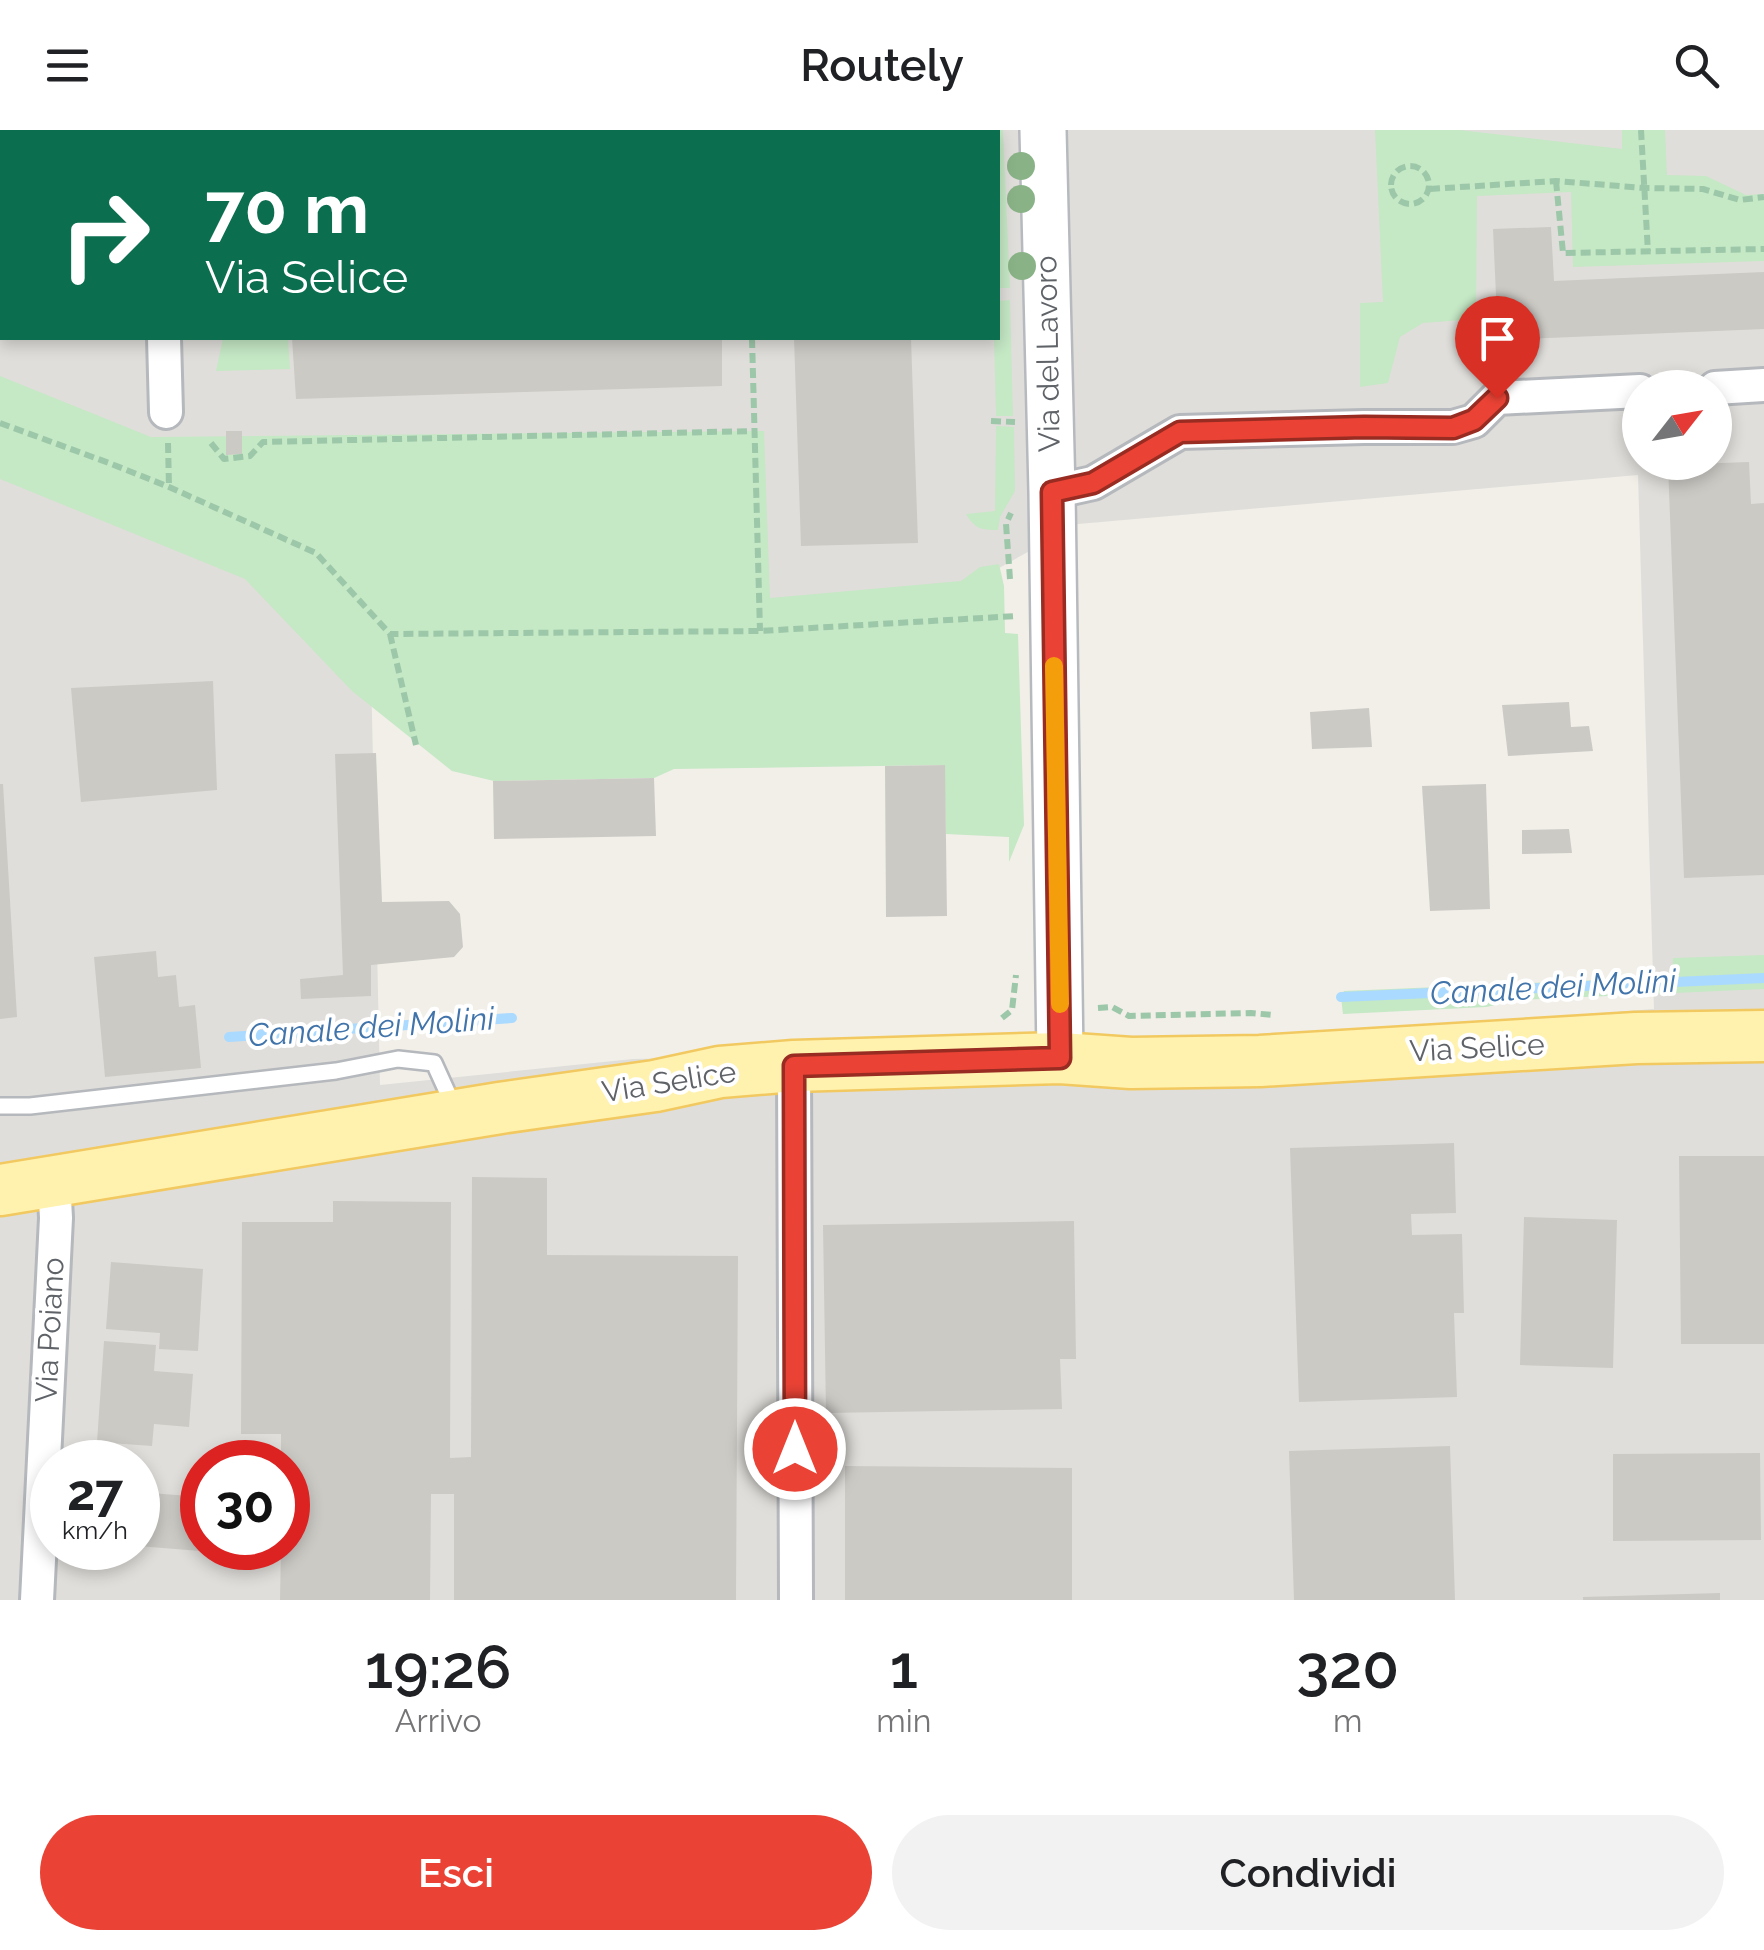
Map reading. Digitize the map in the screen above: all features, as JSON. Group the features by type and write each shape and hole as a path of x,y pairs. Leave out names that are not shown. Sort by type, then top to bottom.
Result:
{"main road":[{"name":"Via del Lavoro","path":"1043,130 1060,1058"},
{"name":"Via Selice","path":"15,1186 654,1086 720,1072 1060,1058 1130,1064 1260,1061 1636,1038 1764,1036"}],"street":[{"path":"164,340 166,412"},
{"path":"1732,387 1764,386"},
{"path":"1052,492 1093,483 1180,432 1453,428 1474,420 1497,398 1622,392"},
{"path":"794,1066 796,1600"},
{"name":"Via Poiano","path":"15,1186 56,1218 37,1600"}],"lane":[{"path":"0,1106 30,1106 317,1073 398,1059 434,1063 457,1115"}],"path":[{"path":"1642,130 1648,252"},
{"path":"1412,165 1426,172 1430,189 1421,203 1407,206 1394,198 1390,179 1401,167 1412,165"},
{"path":"1556,181 1563,254 1764,249"},
{"path":"1430,189 1556,181 1704,189 1740,200 1764,197"},
{"path":"752,340 760,631"},
{"path":"166,412 169,487"},
{"path":"991,422 1020,422"},
{"path":"0,423 109,462 316,553 390,634 416,745"},
{"path":"211,443 224,458 250,456 263,442 755,431"},
{"path":"390,634 760,631 1024,616"}],"shaded area":[{"path":"1000,130 1764,130 1764,1600 0,1600 0,340 1000,340","holes":["1622,370 1732,370 1732,480 1638,480 1654,1009 1121,1051 633,1059 380,1085 371,669 965,587 1078,524 1622,476"]}],"green space":[{"path":"1000,130 1003,130 1010,288 1000,288"},
{"path":"1375,130 1460,130 1622,149 1622,130 1665,130 1667,175 1706,176 1746,195 1764,194 1764,261 1573,267 1571,192 1477,196 1476,319 1423,323 1400,337 1388,383 1360,387 1360,303 1383,302"},
{"path":"1010,300 1013,416 996,416 994,340 1000,340 1000,301"},
{"path":"223,340 288,340 290,369 216,371"},
{"path":"0,376 151,437 764,431 770,598 961,581 980,567 999,564 1004,586 1005,633 1018,634 1024,825 1009,862 1009,837 946,834 944,765 674,769 654,778 494,781 452,771 352,691 245,579 0,479"},
{"path":"996,426 1014,427 1015,491 1000,517 998,530 987,530 972,523 966,514 995,511"},
{"path":"1764,955 1764,989 1521,1000 1486,1007 1343,1014 1344,991 1672,977 1673,958"}],"building":[{"path":"1551,227 1554,281 1764,272 1764,329 1498,340 1493,229"},
{"path":"292,340 722,340 722,386 296,399"},
{"path":"794,340 911,340 918,543 801,546"},
{"path":"226,431 242,431 242,454 226,455"},
{"path":"1749,462 1751,504 1764,503 1764,875 1684,878 1669,480 1732,480 1732,463"},
{"path":"213,681 217,790 81,802 71,688"},
{"path":"1569,702 1571,727 1589,726 1593,751 1508,756 1502,705"},
{"path":"1369,708 1372,747 1312,749 1310,712"},
{"path":"376,753 382,902 449,901 460,914 463,947 454,957 371,965 371,996 301,999 300,979 343,975 335,754"},
{"path":"945,765 947,916 886,917 885,766"},
{"path":"654,778 656,836 494,839 493,781"},
{"path":"0,784 17,1017 0,1019"},
{"path":"1486,784 1490,909 1430,911 1422,786"},
{"path":"1569,829 1572,853 1522,854 1522,830"},
{"path":"156,951 158,977 176,975 179,1007 195,1005 201,1068 105,1077 94,957"},
{"path":"1454,1143 1456,1213 1411,1214 1412,1235 1462,1234 1464,1313 1454,1313 1457,1397 1299,1402 1290,1148"},
{"path":"1679,1156 1764,1156 1764,1344 1681,1344"},
{"path":"472,1177 547,1178 547,1255 738,1256 736,1600 454,1600 454,1494 431,1494 430,1600 280,1600 281,1570 310,1570 310,1440 281,1440 281,1434 241,1434 242,1222 333,1222 333,1201 451,1202 450,1458 471,1457"},
{"path":"1524,1217 1617,1220 1613,1368 1520,1365"},
{"path":"1074,1221 1076,1359 1060,1359 1062,1409 826,1413 823,1225"},
{"path":"111,1262 203,1269 198,1351 159,1349 160,1333 106,1329"},
{"path":"104,1341 156,1345 154,1371 193,1374 189,1427 154,1424 153,1440 97,1440"},
{"path":"1450,1446 1455,1600 1294,1600 1289,1451"},
{"path":"1760,1453 1761,1540 1613,1541 1613,1454"},
{"path":"845,1466 1072,1468 1072,1600 845,1600"},
{"path":"160,1494 180,1495 180,1549 160,1548"},
{"path":"1720,1593 1720,1600 1583,1600 1583,1597"}],"waterway":[{"name":"Canale dei Molini","path":"1341,997 1764,978"},
{"name":"Canale dei Molini","path":"229,1037 512,1018"}],"slow traffic":[{"path":"1054,666 1060,1004"}],"route":[{"path":"795,1449 794,1066 1060,1058 1052,492 1093,483 1180,432 1453,428 1474,420 1497,398"}]}
